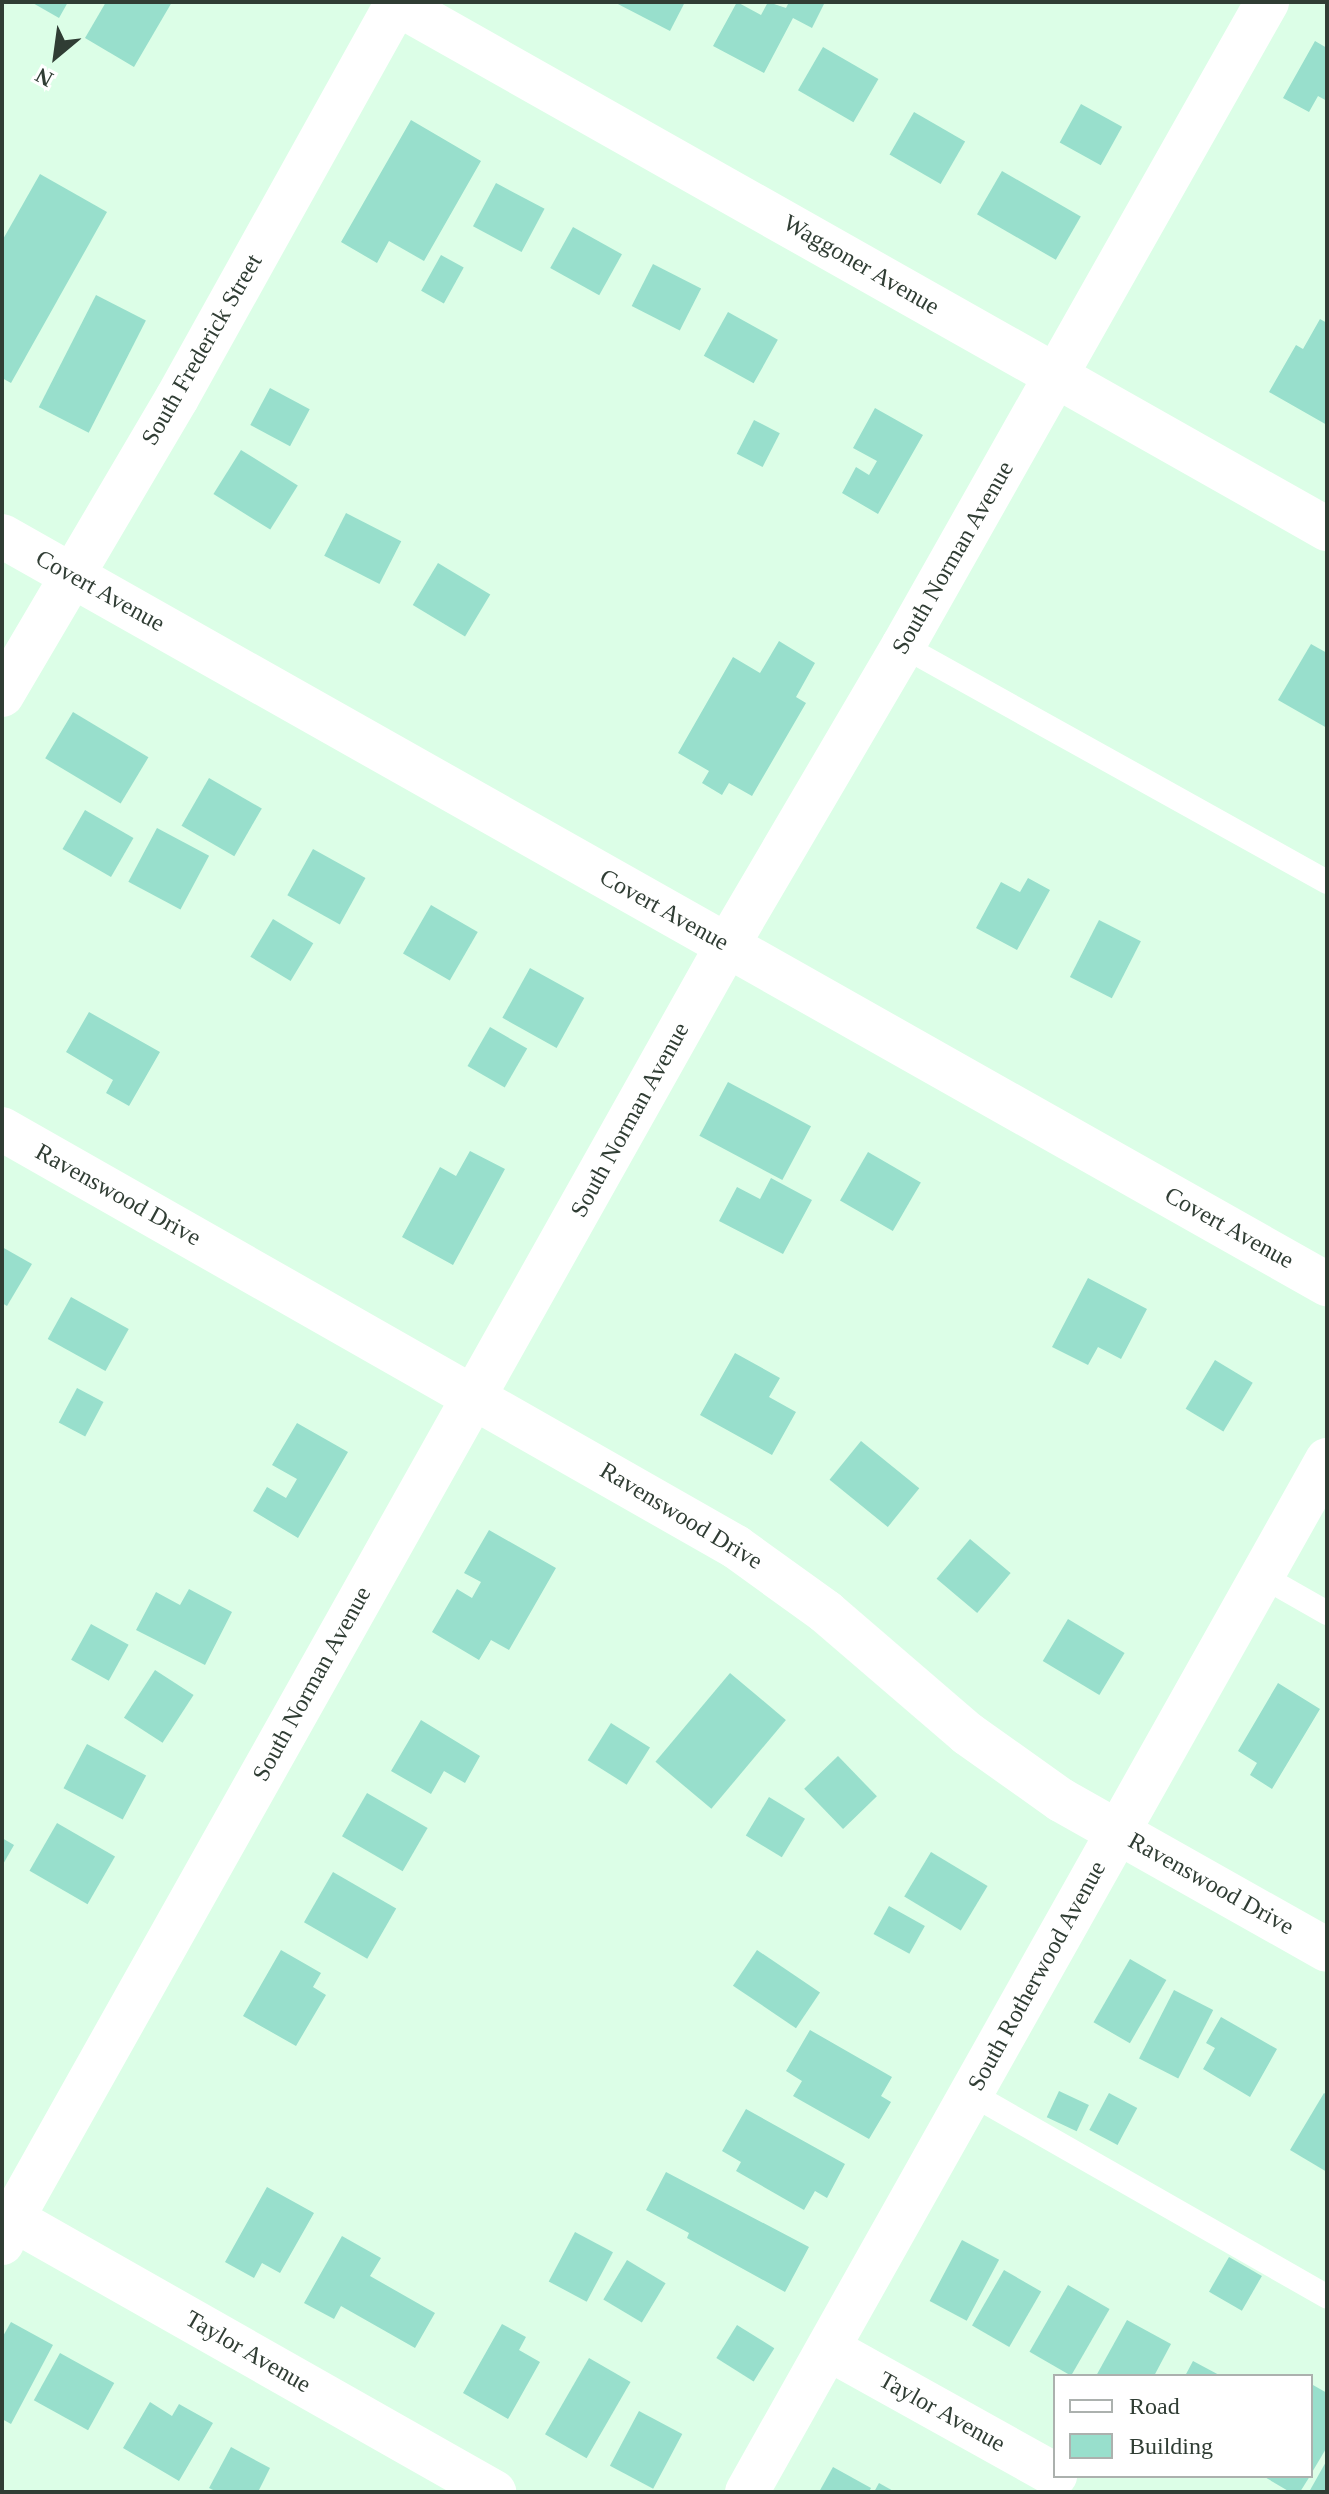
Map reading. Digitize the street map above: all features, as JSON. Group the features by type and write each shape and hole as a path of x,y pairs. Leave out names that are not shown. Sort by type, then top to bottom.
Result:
{"street":[{"name":"Waggoner Avenue","path":"396,2 1327,529"},
{"name":"South Frederick Street","path":"2,695 70,574 177,398 396,2"},
{"name":"South Norman Avenue","path":"5,2225 727,946 1057,377 1267,2"},
{"name":"Covert Avenue","path":"2,536 1327,1284"},
{"name":"Ravenswood Drive","path":"2,1129 661,1502 787,1581 968,1734 1061,1800 1327,1950"},
{"name":"South Rotherwood Avenue","path":"747,2492 1327,1460"},
{"name":"Taylor Avenue","path":"5,2225 494,2492"},
{"name":"Taylor Avenue","path":"829,2349 1053,2473"},
{"name":"Taylor Avenue","path":"1061,2478 1086,2492"}],"lane":[{"path":"903,646 1327,882"},
{"path":"1262,1576 1327,1613"},
{"path":"970,2093 1327,2297"}],"building":[{"path":"31,2 68,2 59,18"},
{"path":"106,2 172,2 134,67 85,38"},
{"path":"614,2 685,2 670,31"},
{"path":"737,2 761,15 768,2 786,8 789,2 825,2 812,28 793,18 764,73 713,46"},
{"path":"1315,41 1327,48 1327,101 1318,96 1309,112 1283,98"},
{"path":"823,47 878,79 853,122 798,90"},
{"path":"1081,104 1122,127 1101,165 1060,142"},
{"path":"914,112 965,142 941,184 890,154"},
{"path":"411,120 481,161 424,261 389,241 377,263 341,242"},
{"path":"1002,171 1081,216 1056,260 977,214"},
{"path":"40,174 107,212 11,383 2,378 2,241"},
{"path":"496,183 545,209 522,252 473,226"},
{"path":"573,227 622,254 599,295 550,268"},
{"path":"441,255 464,268 444,303 421,291"},
{"path":"653,264 701,289 680,330 632,306"},
{"path":"96,295 146,320 89,433 39,407"},
{"path":"728,312 778,340 754,383 704,356"},
{"path":"1320,319 1327,323 1327,425 1269,392 1296,345 1303,349"},
{"path":"270,388 310,409 290,446 250,425"},
{"path":"875,408 923,435 878,514 842,493 856,467 869,475 877,461 853,448"},
{"path":"754,420 780,433 763,467 737,454"},
{"path":"241,450 298,486 270,530 213,494"},
{"path":"346,513 401,541 379,584 324,556"},
{"path":"438,563 490,594 465,636 413,605"},
{"path":"779,641 815,663 796,697 806,703 752,796 729,783 722,795 702,783 709,771 678,753 733,657 760,673"},
{"path":"1311,644 1327,653 1327,728 1278,700"},
{"path":"73,712 148,757 121,804 45,758"},
{"path":"209,778 262,808 234,856 182,826"},
{"path":"85,810 133,838 111,877 62,849"},
{"path":"157,828 209,856 180,910 128,882"},
{"path":"313,849 365,878 340,924 287,895"},
{"path":"1028,878 1050,890 1017,950 976,928 1001,882 1020,892"},
{"path":"431,905 478,932 450,980 403,953"},
{"path":"273,919 313,943 291,981 250,957"},
{"path":"1099,920 1141,941 1112,998 1070,977"},
{"path":"530,968 584,998 557,1048 502,1018"},
{"path":"89,1012 160,1052 129,1106 106,1093 113,1080 66,1052"},
{"path":"490,1027 527,1048 505,1087 468,1066"},
{"path":"728,1082 811,1126 782,1180 699,1136"},
{"path":"470,1151 505,1169 453,1265 402,1237 440,1167 456,1176"},
{"path":"868,1152 921,1182 893,1231 840,1200"},
{"path":"771,1178 812,1200 783,1254 719,1221 737,1187 760,1199"},
{"path":"2,1247 32,1264 7,1306 2,1303"},
{"path":"1088,1278 1147,1309 1121,1359 1098,1347 1088,1365 1052,1347"},
{"path":"71,1297 129,1329 105,1371 48,1339"},
{"path":"735,1353 780,1378 769,1397 796,1412 772,1455 700,1415"},
{"path":"1215,1360 1253,1383 1223,1432 1186,1409"},
{"path":"77,1388 103,1402 85,1437 59,1422"},
{"path":"297,1423 348,1452 298,1538 253,1511 267,1487 286,1498 297,1479 272,1465"},
{"path":"861,1441 919,1488 888,1527 830,1480"},
{"path":"489,1530 556,1568 509,1650 491,1640 479,1660 432,1632 457,1589 472,1598 481,1582 464,1573"},
{"path":"970,1539 1011,1573 977,1613 937,1579"},
{"path":"189,1589 232,1612 205,1665 136,1630 156,1592 180,1605"},
{"path":"1068,1619 1125,1653 1099,1695 1043,1661"},
{"path":"91,1624 129,1645 109,1681 71,1660"},
{"path":"155,1670 194,1695 163,1743 124,1718"},
{"path":"730,1673 786,1720 711,1809 655,1762"},
{"path":"1278,1683 1320,1709 1272,1789 1250,1775 1257,1763 1238,1751"},
{"path":"421,1720 480,1756 465,1783 444,1771 431,1794 391,1771"},
{"path":"611,1723 650,1747 627,1785 588,1760"},
{"path":"87,1744 146,1775 123,1820 64,1788"},
{"path":"838,1756 877,1796 843,1829 804,1789"},
{"path":"367,1793 428,1828 403,1871 342,1836"},
{"path":"769,1797 805,1819 782,1857 746,1836"},
{"path":"57,1823 115,1856 88,1904 30,1871"},
{"path":"2,1838 14,1845 2,1866"},
{"path":"931,1852 988,1886 961,1931 904,1897"},
{"path":"333,1872 396,1908 367,1959 304,1922"},
{"path":"889,1906 925,1926 909,1954 873,1934"},
{"path":"281,1950 321,1973 313,1987 326,1995 296,2046 243,2016"},
{"path":"757,1950 820,1992 796,2028 733,1986"},
{"path":"1130,1959 1166,1980 1130,2043 1094,2022"},
{"path":"1174,1990 1213,2010 1178,2079 1139,2059"},
{"path":"1221,2017 1277,2049 1250,2097 1203,2069 1215,2048 1206,2043"},
{"path":"810,2030 892,2077 881,2096 891,2102 869,2139 793,2096 802,2081 786,2071"},
{"path":"1059,2091 1089,2105 1077,2131 1047,2117"},
{"path":"1109,2093 1137,2108 1118,2145 1089,2130"},
{"path":"1324,2093 1327,2095 1327,2172 1290,2150"},
{"path":"746,2109 845,2164 827,2198 815,2191 804,2210 736,2171 741,2162 722,2151"},
{"path":"666,2172 809,2247 785,2292 687,2238 689,2233 646,2210"},
{"path":"267,2187 314,2213 280,2273 262,2263 254,2278 225,2262"},
{"path":"575,2232 613,2252 587,2302 549,2281"},
{"path":"342,2236 381,2258 370,2276 435,2313 415,2348 341,2306 334,2319 304,2303"},
{"path":"962,2240 999,2260 967,2321 930,2301"},
{"path":"1229,2257 1262,2276 1242,2311 1209,2292"},
{"path":"627,2260 666,2283 642,2323 603,2299"},
{"path":"1004,2270 1041,2292 1009,2347 972,2325"},
{"path":"1068,2285 1110,2309 1072,2374 1030,2352"},
{"path":"1127,2320 1171,2344 1155,2374 1097,2374"},
{"path":"11,2322 53,2345 11,2424 2,2419 2,2338"},
{"path":"502,2324 526,2337 519,2350 540,2362 508,2419 463,2393"},
{"path":"737,2325 774,2348 754,2381 716,2358"},
{"path":"60,2353 114,2383 88,2430 34,2400"},
{"path":"589,2358 631,2382 587,2458 545,2434"},
{"path":"1193,2361 1217,2374 1186,2374"},
{"path":"1313,2385 1327,2393 1327,2447 1313,2471"},
{"path":"150,2402 172,2416 179,2404 213,2423 179,2481 123,2448"},
{"path":"639,2411 682,2434 653,2489 610,2466"},
{"path":"231,2447 270,2468 258,2492 217,2492 209,2488"},
{"path":"1327,2460 1327,2492 1309,2492"},
{"path":"833,2467 871,2488 869,2492 819,2492"},
{"path":"1266,2478 1309,2478 1300,2492 1290,2492"},
{"path":"879,2483 895,2492 874,2492"}]}
